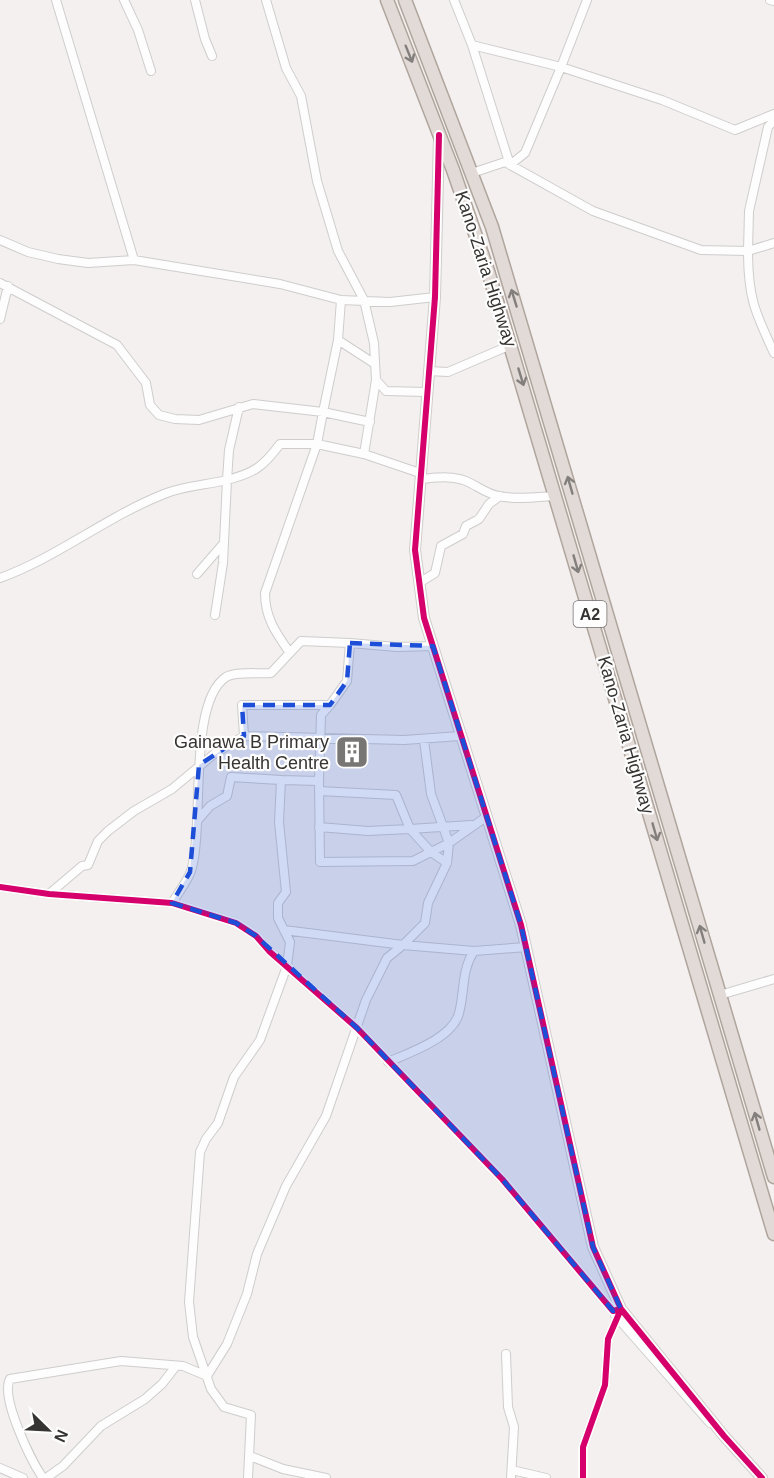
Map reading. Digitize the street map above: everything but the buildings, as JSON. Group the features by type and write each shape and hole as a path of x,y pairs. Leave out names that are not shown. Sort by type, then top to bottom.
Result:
{"highway":[{"name":"Kano-Zaria Highway","path":"387,0 484,260 511,345 774,1234"},
{"name":"Kano-Zaria Highway","path":"405,0 472,173 531,354 774,1177"}],"street":[{"path":"56,0 134,260"},
{"path":"124,0 138,30 151,71"},
{"path":"195,0 212,56"},
{"path":"266,0 286,68 301,96 317,181 338,250 364,300 376,380 364,454"},
{"path":"454,0 472,45 510,165"},
{"path":"510,165 525,153 587,0"},
{"path":"472,45 561,68 662,100 735,130 774,114"},
{"path":"774,120 768,127 749,211 748,251 748,288 756,314 774,353"},
{"path":"439,135 435,297 415,550 424,618 526,947 593,1247 617,1312 608,1339 605,1385 584,1446 583,1478"},
{"path":"472,173 505,162 593,212 701,250 748,251 774,243"},
{"path":"0,240 28,252 58,259 88,263 134,260 280,284 340,300 390,302 435,297"},
{"path":"0,320 4,285 117,345 146,383 150,405 159,415 175,419 199,420 253,404 323,412 370,422"},
{"path":"290,653 270,624 265,609 265,593 317,444 338,340 340,300"},
{"path":"338,340 375,364"},
{"path":"428,371 448,372 511,345"},
{"path":"376,380 386,391 426,392"},
{"path":"215,615 224,543 229,450 239,407"},
{"path":"0,578 63,550 127,511 163,494 247,475 261,467 279,444 317,444 364,454 420,476 465,480 480,490 500,496 528,498 555,495"},
{"path":"419,583 435,573 441,546 456,540 463,534 466,526 479,519 489,504 500,496"},
{"path":"197,574 224,543"},
{"path":"172,903 190,872 197,820 199,765 208,702 218,685 228,676 271,673 301,640 397,647 433,646"},
{"path":"350,643 347,681 321,715 320,862 413,861 449,843 486,816"},
{"path":"244,735 242,705 330,705"},
{"path":"49,894 82,866 88,865 98,841 108,831 134,811 172,789 199,765 244,735 424,740 460,736"},
{"path":"207,1377 227,1344 247,1294 257,1254 286,1186 326,1116 366,1000 387,958 426,923 428,903 447,863 449,843 431,794 424,740"},
{"path":"197,820 210,806 227,796 231,777 319,781"},
{"path":"248,1478 251,1415 224,1407 207,1377 193,1337 189,1302 200,1152 206,1138 218,1123 234,1077 260,1040 287,966 290,942 278,918 278,903 286,892 279,822 281,780"},
{"path":"319,791 396,795 410,829 431,852 447,863"},
{"path":"319,827 368,831 471,825"},
{"path":"0,887 49,894 172,903 236,923 256,936 357,1028 502,1179 762,1478"},
{"path":"284,930 403,945 474,951 526,947"},
{"path":"388,1062 440,1037 459,1016 466,963 474,951"},
{"path":"720,995 774,979"},
{"path":"506,1354 508,1407 514,1427 511,1474 546,1478"},
{"path":"176,1366 162,1384 145,1399 101,1426 63,1466 45,1478 24,1447 7,1389 10,1379 121,1361 176,1366 207,1377"},
{"path":"250,1456 283,1469 326,1478"},
{"path":"0,1468 23,1478"}],"highlighted area":[{"path":"350,643 433,646 521,925 593,1247 621,1309 613,1311 502,1179 357,1028 256,936 236,923 172,903 190,872 199,765 244,736 242,705 330,705 347,681"}],"cycle path":[{"path":"439,135 435,297 415,550 424,618 521,925 593,1247 621,1309 724,1436 762,1478"},
{"path":"0,887 49,894 172,903 236,923 256,936 270,952 357,1028 502,1179 613,1311 621,1309 608,1339 605,1385 583,1447 583,1478"}],"place":[{"name":"Gainawa B Primary Health Centre","path":"352,752"}]}
